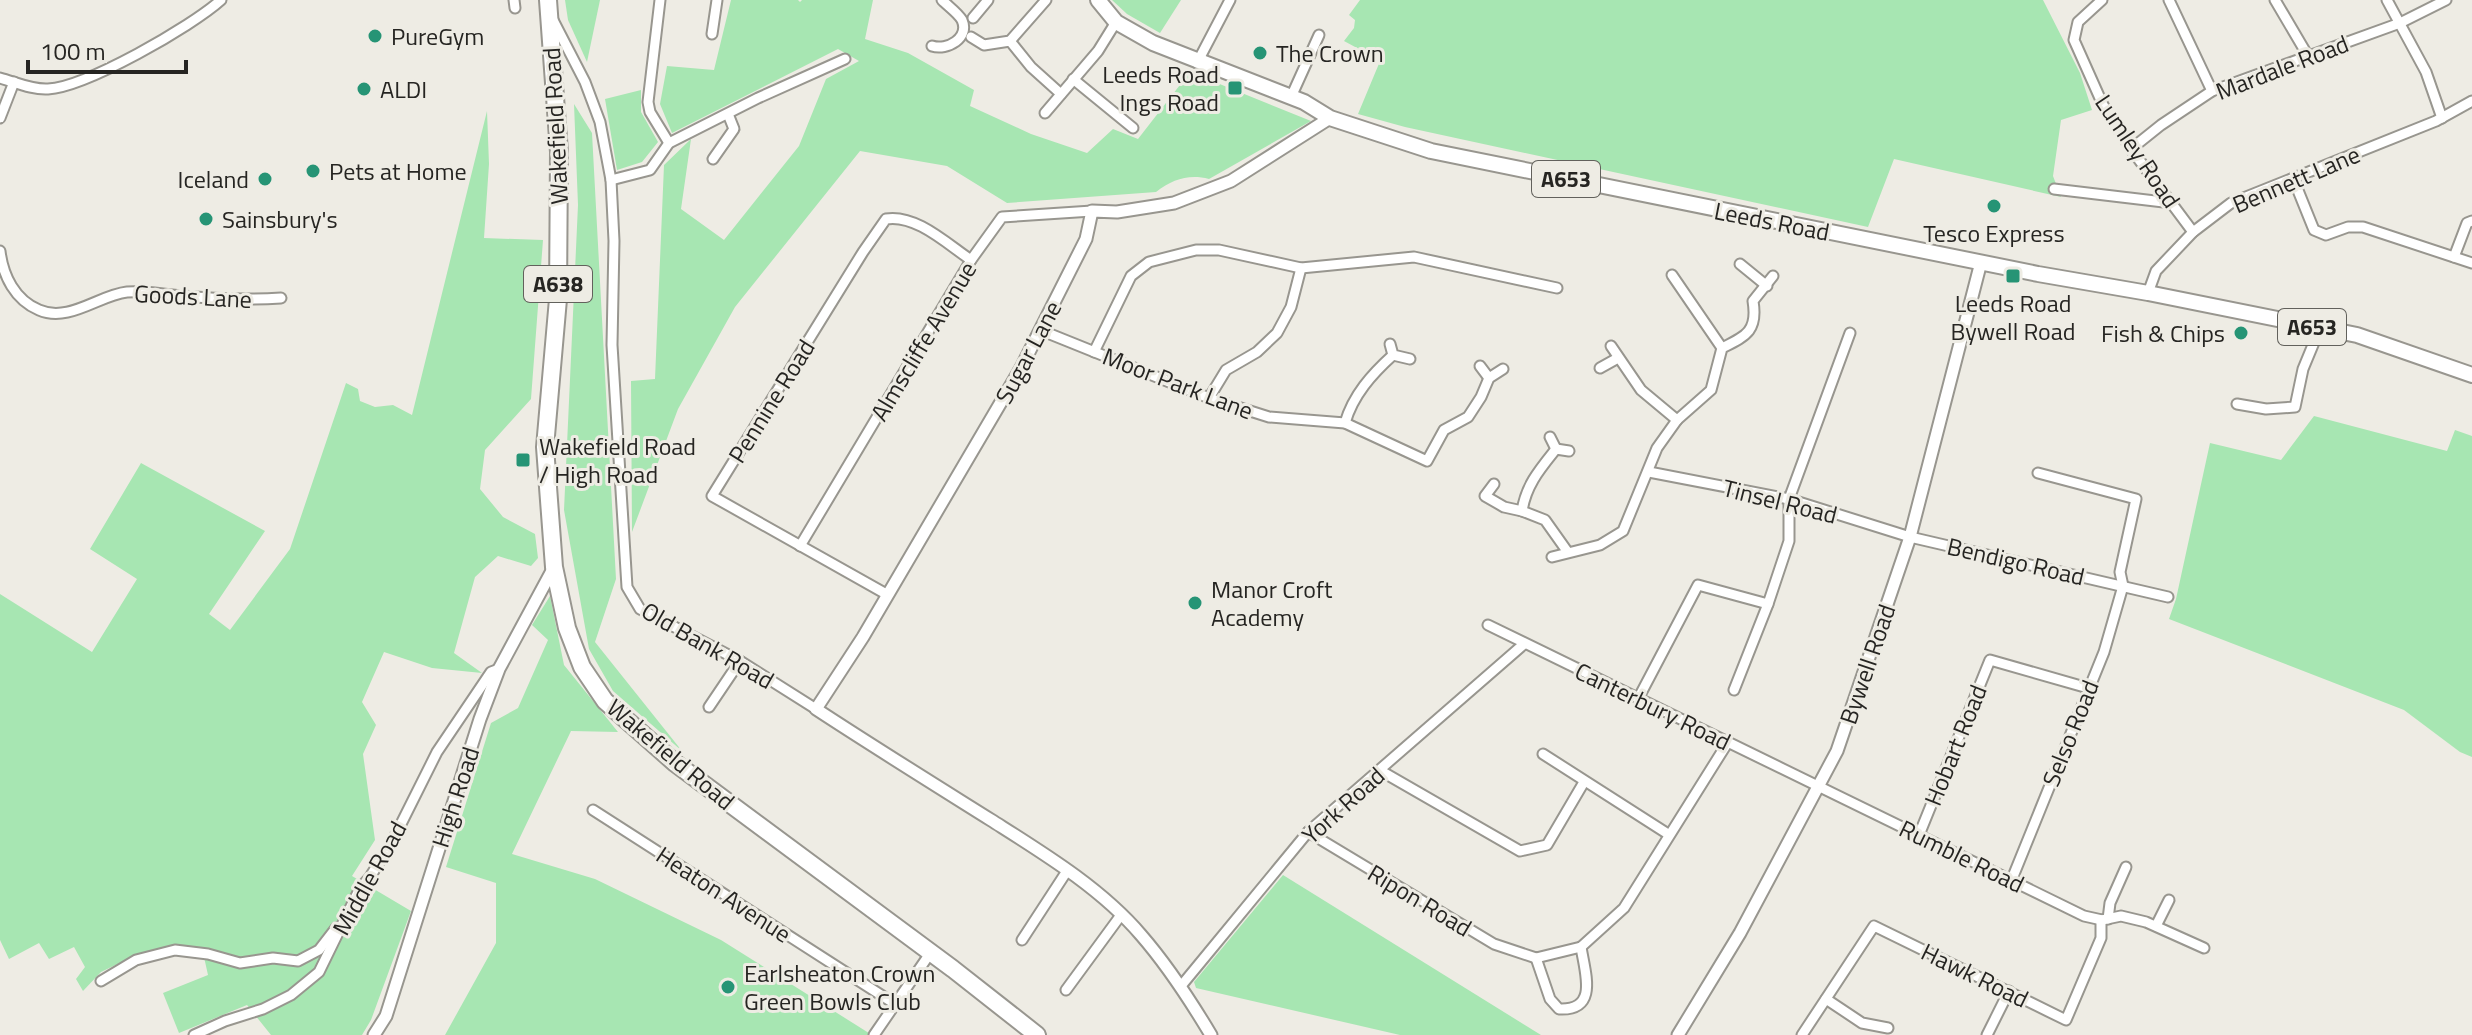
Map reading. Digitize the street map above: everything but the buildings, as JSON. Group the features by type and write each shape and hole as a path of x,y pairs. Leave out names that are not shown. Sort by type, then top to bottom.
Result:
{"highway":[{"name":"Wakefield Road","path":"548,5 559,152 558,299 545,447 554,567 567,628 582,667 605,701 675,763 931,952 1037,1035"}],"main road":[{"name":"Leeds Road","path":"1098,0 1116,22 1197,63 1291,97 1330,118 1431,151 2357,335 2472,375"}],"street":[{"path":"0,78 44,90 67,87 183,28 221,0"},
{"path":"660,0 648,102 650,112 669,143"},
{"path":"712,34 718,0"},
{"path":"932,46 938,49 949,46 959,39 963,29 961,20 942,0"},
{"path":"973,18 988,0"},
{"path":"971,37 984,45 1010,41 1023,30 1046,0"},
{"path":"1197,63 1230,0"},
{"name":"Lumley Road","path":"2102,0 2078,22 2074,40 2103,105 2131,149 2193,232"},
{"path":"2169,0 2212,91"},
{"path":"2275,0 2308,56"},
{"path":"2387,0 2426,72 2442,118"},
{"name":"Mardale Road","path":"2131,149 2212,91 2400,23 2446,0"},
{"name":"Old Bank Road","path":"548,5 585,82 600,122 611,180 614,241 612,345 627,587 640,609 740,661 1067,871 1140,933 1181,986 1211,1035"},
{"path":"1045,113 1098,51 1116,22"},
{"path":"1291,97 1319,35"},
{"path":"1010,41 1030,66 1061,94"},
{"path":"611,180 650,170 669,143 845,59"},
{"path":"1073,79 1133,128"},
{"path":"0,118 14,82"},
{"name":"Bennett Lane","path":"2148,293 2156,271 2193,232 2231,203 2442,118 2472,101"},
{"path":"713,159 734,129 728,114"},
{"path":"1092,211 1117,212 1174,203 1231,181 1330,118"},
{"path":"2293,178 2314,230 2326,235 2348,227 2363,227 2472,263"},
{"path":"2054,189 2172,203"},
{"name":"Almscliffe Avenue","path":"800,546 971,260 1002,217 1092,211"},
{"name":"Sugar Lane","path":"816,709 990,423 1086,239 1092,211"},
{"name":"Pennine Road","path":"888,595 712,496 886,219 898,217 911,221 971,260"},
{"path":"2454,257 2467,223 2472,221"},
{"path":"1094,352 1131,276 1149,262 1196,250 1219,250 1301,268 1414,257 1557,288"},
{"name":"Goods Lane","path":"0,251 6,277 15,291 27,303 51,313 79,308 126,292 250,300 281,298"},
{"name":"Bywell Road","path":"1678,1035 1740,933 1837,751 1910,537 1981,262"},
{"path":"1740,264 1767,286"},
{"path":"1209,398 1226,370 1257,352 1277,333 1291,307 1301,268"},
{"path":"1552,557 1600,545 1623,531 1657,448 1677,420 1711,390 1722,348 1672,275"},
{"path":"1722,348 1747,336 1756,318 1753,301 1773,276"},
{"path":"2237,404 2266,409 2295,407 2303,369 2320,328"},
{"name":"Moor Park Lane","path":"1040,330 1209,398 1269,417 1345,423 1427,461 1444,430 1468,417 1489,378 1503,369"},
{"path":"1734,690 1789,541 1789,499 1850,333"},
{"path":"1390,344 1393,355"},
{"path":"1611,346 1641,390 1677,420"},
{"path":"1393,355 1410,359"},
{"path":"1345,423 1350,405 1373,373 1393,355"},
{"path":"1600,368 1618,358"},
{"path":"1480,366 1489,378"},
{"path":"1550,437 1556,449"},
{"path":"1556,449 1569,451"},
{"path":"1522,511 1524,495 1531,480 1556,449"},
{"name":"Tinsel Road","path":"1649,472 1789,499 1910,537"},
{"name":"Selso Road","path":"2012,879 2104,652 2123,586 2120,572 2136,499 2038,473"},
{"path":"1494,484 1485,496 1504,507 1545,520 1567,551"},
{"name":"Bendigo Road","path":"1910,537 2168,597"},
{"name":"High Road","path":"374,1035 386,1016 467,756 499,669 554,567"},
{"path":"1638,699 1698,585 1768,604"},
{"name":"Canterbury Road","path":"1488,625 1818,786"},
{"name":"York Road","path":"1181,986 1308,832 1524,644"},
{"name":"Hobart Road","path":"1919,835 1990,660 2088,688"},
{"path":"709,707 740,661"},
{"name":"Middle Road","path":"194,1035 291,995 319,972 360,888 393,840 437,752 489,675 499,669"},
{"path":"1581,947 1587,990 1582,1003 1572,1010 1559,1009 1550,999 1536,958 1581,947 1624,908 1728,742"},
{"path":"1543,754 1668,834"},
{"path":"1381,771 1520,851 1547,845 1584,782"},
{"name":"Rumble Road","path":"1818,786 2084,916 2105,919 2121,916 2156,926 2204,948"},
{"name":"Heaton Avenue","path":"593,810 895,1004"},
{"name":"Ripon Road","path":"1308,832 1494,944 1536,958"},
{"path":"2105,919 2126,867"},
{"path":"1022,940 1067,871"},
{"path":"101,981 136,960 175,950 208,954 240,963 273,958 298,961 319,950 335,930 351,895 360,888"},
{"path":"2156,926 2169,900"},
{"path":"1066,990 1121,915"},
{"name":"Hawk Road","path":"1826,999 1874,926 2066,1020 2101,938 2105,919"},
{"path":"874,1035 931,952"},
{"path":"1987,1035 2009,991"},
{"path":"1802,1035 1826,999 1862,1023 1888,1028"}],"green space":[{"path":"565,0 600,0 587,62 568,20"},
{"path":"731,0 873,0 865,39 908,53 974,90 970,106 1031,134 1087,153 1113,129 1138,139 1190,72 1311,121 1209,179 1181,179 1156,192 1007,203 947,166 860,151 735,307 678,409 632,532 631,381 655,379 664,165 691,139 681,209 724,240 799,146 826,79 859,61 838,49 672,133 660,104 667,66 714,70"},
{"path":"1112,0 1181,0 1160,33 1127,14"},
{"path":"1360,0 2043,0 2080,73 2092,110 2061,120 2053,176 2061,197 1894,159 1868,227 1405,127 1358,114 1383,54 1370,55 1344,41 1354,28 1355,20 1349,15"},
{"path":"641,90 641,112 658,142 642,162 617,170 605,99"},
{"path":"574,104 592,133 616,579 595,642 682,751 613,691 589,649 564,510 578,205"},
{"path":"487,111 489,164 484,238 543,240 531,399 485,450 480,489 503,517 535,534 538,558 531,566 498,556 475,577 454,653 482,673 432,668 384,652 362,702 376,725 363,754 375,840 352,876 411,911 371,1020 362,1035 271,1035 247,1005 179,1033 163,993 208,975 202,948 175,945 132,957 101,972 83,991 76,979 85,967 74,947 49,959 39,943 9,959 0,940 0,594 92,652 137,579 90,549 141,463 265,531 209,614 230,630 290,549 346,383 358,389 360,401 375,407 393,405 412,415"},
{"path":"2314,416 2447,451 2455,430 2472,436 2472,757 2460,752 2404,710 2169,619 2210,443 2281,460"},
{"path":"550,596 564,665 618,732 571,731 512,854 595,879 721,940 872,1035 445,1035 496,943 496,883 446,867 491,723 518,708 548,640 532,625"},
{"path":"1283,875 1541,1035 1400,1035 1196,988 1194,982"}],"place":[{"name":"PureGym","path":"375,36"},
{"name":"The Crown","path":"1260,53"},
{"name":"Leeds Road Ings Road","path":"1235,88"},
{"name":"ALDI","path":"364,89"},
{"name":"Pets at Home","path":"313,171"},
{"name":"Iceland","path":"265,179"},
{"name":"Tesco Express","path":"1994,206"},
{"name":"Sainsbury's","path":"206,219"},
{"name":"Leeds Road Bywell Road","path":"2013,276"},
{"name":"Fish & Chips","path":"2241,333"},
{"name":"Wakefield Road / High Road","path":"523,460"},
{"name":"Manor Croft Academy","path":"1195,603"},
{"name":"Earlsheaton Crown Green Bowls Club","path":"728,987"}]}
